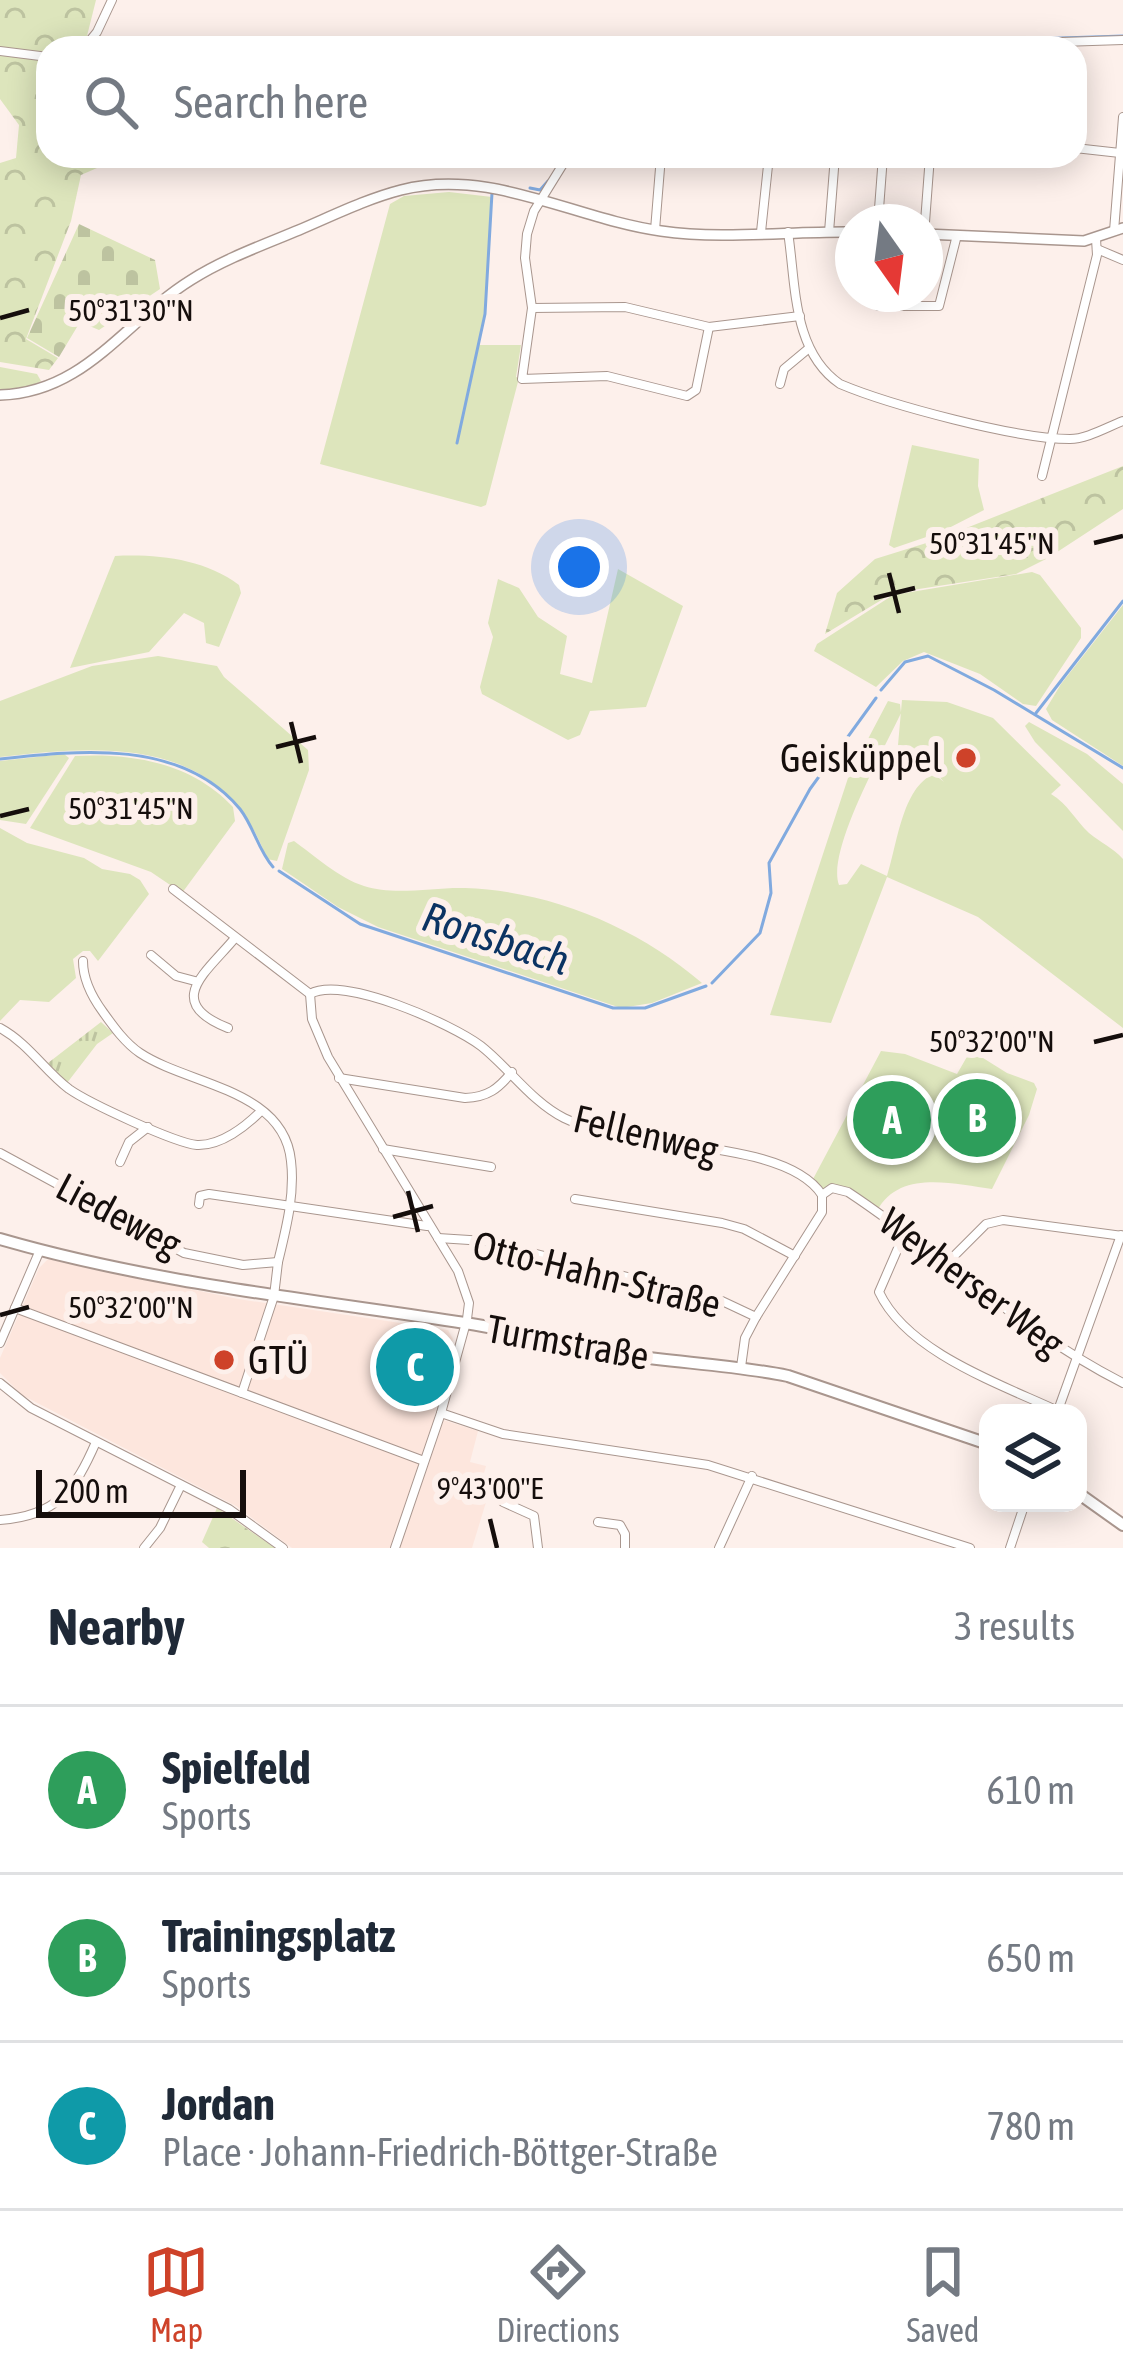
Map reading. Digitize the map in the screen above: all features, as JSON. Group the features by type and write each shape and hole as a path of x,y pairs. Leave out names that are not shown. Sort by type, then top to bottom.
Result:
{"main road":[{"name":"Turmstraße","path":"0,1239 124,1270 465,1323 620,1354 788,1376 979,1441"},
{"path":"1087,1499 1123,1525"}],"street":[{"path":"94,36 112,0"},
{"path":"1087,41 1123,40"},
{"path":"0,51 36,56"},
{"path":"1042,476 1096,244 1118,230 1123,117"},
{"path":"1087,149 1120,153"},
{"path":"561,168 527,234 525,258 532,308 522,379 616,377 683,397 696,390 709,327"},
{"path":"655,230 661,168"},
{"path":"760,232 768,168"},
{"path":"829,232 834,168"},
{"path":"879,204 882,168"},
{"path":"926,204 929,168"},
{"path":"0,395 34,392 60,383 93,362 188,281 359,204 403,190 477,185 655,230 695,234 835,232"},
{"path":"788,232 808,349 830,376 855,390 1052,437 1074,439 1123,421"},
{"path":"943,235 1096,244 1123,260"},
{"path":"943,289 956,235"},
{"path":"532,308 625,308 709,327 800,316"},
{"path":"780,384 784,370 808,349"},
{"path":"173,889 310,994 312,1019 339,1078 467,1292 465,1323 441,1413 394,1548"},
{"path":"228,1028 198,1009 193,999 195,981 235,938"},
{"path":"152,955 176,976 195,981"},
{"path":"83,961 83,974 95,1002 140,1053 242,1097 285,1140 291,1158 291,1205 274,1296 242,1393"},
{"name":"Fellenweg","path":"310,994 323,989 390,1004 476,1042 549,1110 575,1123 610,1134 779,1163 812,1181 822,1195"},
{"path":"0,1028 26,1044 67,1087 87,1100 186,1142 205,1144 232,1134 261,1111"},
{"path":"339,1078 465,1098 483,1097 499,1088 512,1072"},
{"path":"120,1162 129,1142 149,1126"},
{"path":"382,1148 491,1167"},
{"name":"Liedeweg","path":"0,1153 184,1252 243,1265 278,1262"},
{"name":"Weyherser Weg","path":"822,1195 832,1188 848,1192 1076,1359 1123,1383"},
{"path":"199,1204 200,1196 209,1194 429,1226"},
{"path":"741,1367 745,1338 822,1212 822,1195"},
{"path":"575,1199 722,1223 795,1256"},
{"path":"945,1265 986,1224 1004,1220 1122,1236 1061,1404"},
{"path":"905,1232 879,1292 903,1328 1041,1404"},
{"name":"Otto-Hahn-Straße","path":"436,1238 485,1241 722,1301 756,1317"},
{"path":"0,1343 40,1250"},
{"path":"15,1308 424,1461"},
{"path":"0,1383 22,1402 229,1509 283,1548"},
{"path":"441,1413 503,1434 685,1461 752,1476 970,1548"},
{"path":"0,1520 31,1516 60,1499 80,1477 96,1442"},
{"path":"719,1548 752,1476"},
{"path":"144,1548 182,1485"},
{"path":"503,1502 534,1516 538,1548"},
{"path":"1010,1548 1022,1512"},
{"path":"598,1522 620,1526 626,1534 625,1548"}],"shaded area":[{"path":"48,1259 238,1299 448,1330 453,1339 434,1417 478,1431 470,1462 486,1466 478,1495 487,1499 472,1548 292,1548 236,1506 22,1395 0,1373 0,1358 39,1268"}],"green space":[{"path":"0,0 96,0 87,36 36,36 36,168 97,168 81,175 71,221 26,339 58,358 49,370 0,362 0,163 16,158 19,125 0,99"},
{"path":"449,192 492,197 485,314 478,345 521,345 519,378 486,505 481,507 320,464 390,204 404,196"},
{"path":"79,224 155,260 160,289 99,330 80,322 59,357 27,338"},
{"path":"0,367 37,374 41,381 0,390"},
{"path":"912,445 979,459 978,486 984,510 894,548 889,545"},
{"path":"1123,466 1123,509 1048,558 1016,574 893,593 825,634 837,593 875,559 936,540"},
{"path":"115,556 180,560 211,569 239,585 241,593 219,647 206,643 204,623 184,613 149,652 70,668"},
{"path":"618,569 683,606 646,707 590,711 580,735 568,740 482,694 493,637 488,623 498,579 519,588 538,617 567,636 560,674 592,683"},
{"path":"1032,572 1040,575 1081,628 1081,638 1036,706 1023,704 980,674 924,652 903,661 876,687 814,651 817,644 893,595"},
{"path":"1123,605 1123,766 1052,720 1046,709"},
{"path":"158,656 217,666 308,750 309,770 277,861 267,859 247,819 222,790 158,757 81,750 0,757 0,701 92,666"},
{"path":"902,700 947,702 993,718 1061,785 1051,794 1123,859 1123,1028 978,917 887,877 831,1023 770,1015 849,775 888,701 900,704 901,712","holes":["901,713 898,745 944,782 934,774 915,791 887,876 861,864 847,884 839,885 837,869 849,825"]},
{"path":"1029,722 1087,754 1123,784 1123,831 1035,742 1025,726"},
{"path":"64,754 69,758 26,824 0,820 0,761"},
{"path":"75,756 160,764 199,780 233,807 235,821 182,893 151,872 30,828"},
{"path":"0,828 27,843 130,874 149,894 98,961 90,951 83,951 73,959 76,978 49,1002 20,1000 0,1021"},
{"path":"294,841 345,878 376,889 465,888 561,905 650,945 702,983 652,1003 621,1008 378,927 282,869 288,843"},
{"path":"101,1022 113,1033 97,1044 67,1083 48,1063"},
{"path":"881,1051 905,1054 957,1074 968,1055 975,1053 1034,1083 1037,1089 1029,1115 992,1189 913,1184 887,1198 877,1211 839,1189 822,1195 812,1181"},
{"path":"217,1508 275,1548 209,1548 202,1542"}],"waterway":[{"path":"1087,37 1123,36"},
{"path":"530,188 540,190 548,181"},
{"path":"457,443 485,314 492,193"},
{"path":"1036,713 1123,601"},
{"name":"Ronsbach","path":"881,690 905,662 928,656 1123,768"},
{"name":"Ronsbach","path":"712,983 760,933 771,893 769,863 810,789 876,698"},
{"name":"Ronsbach","path":"0,759 96,752 160,760 189,770 216,786 240,809 273,867"},
{"name":"Ronsbach","path":"279,871 360,924 613,1008 645,1008 706,986"}],"place":[{"name":"Geisküppel","path":"966,758"},
{"name":"Trainingsplatz","path":"977,1118"},
{"name":"Spielfeld","path":"892,1120"},
{"name":"GTÜ","path":"224,1360"},
{"name":"Jordan","path":"415,1367"}]}
